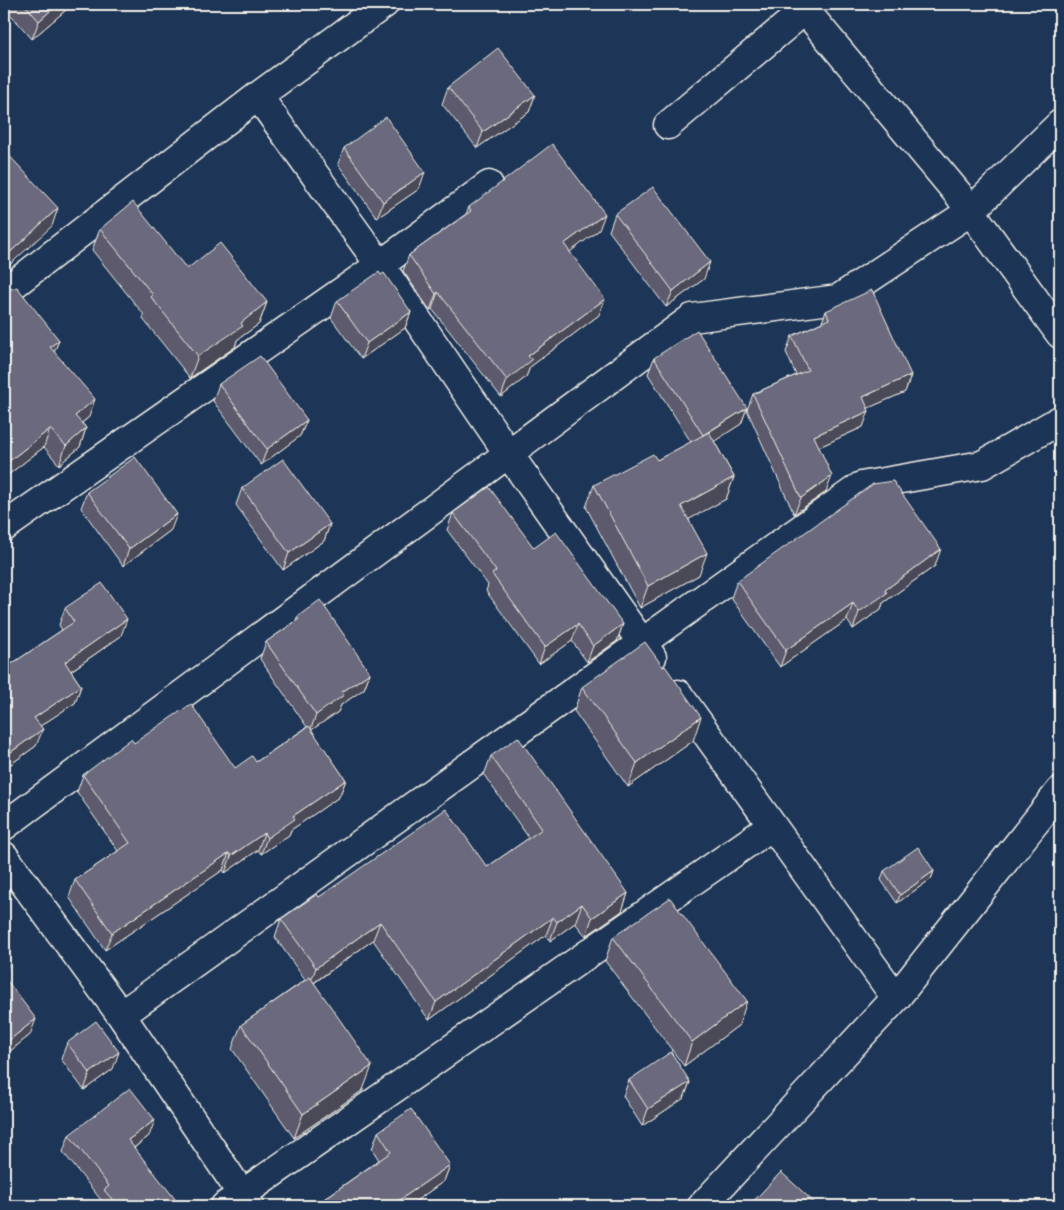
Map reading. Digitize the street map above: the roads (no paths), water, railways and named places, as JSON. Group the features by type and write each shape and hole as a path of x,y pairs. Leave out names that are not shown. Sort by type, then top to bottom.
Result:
{"street":[{"path":"4,292 258,96 384,4"},
{"path":"668,125 806,6 971,211 1060,334"},
{"path":"258,96 380,265 508,453 641,642 896,998"},
{"path":"4,826 692,318 838,299 971,211 1060,124"},
{"path":"4,527 380,265 489,185"},
{"path":"121,1014 861,486 982,466 1060,420"},
{"path":"702,1206 896,998 1060,791"},
{"path":"4,856 121,1014 239,1202 772,826"}]}
